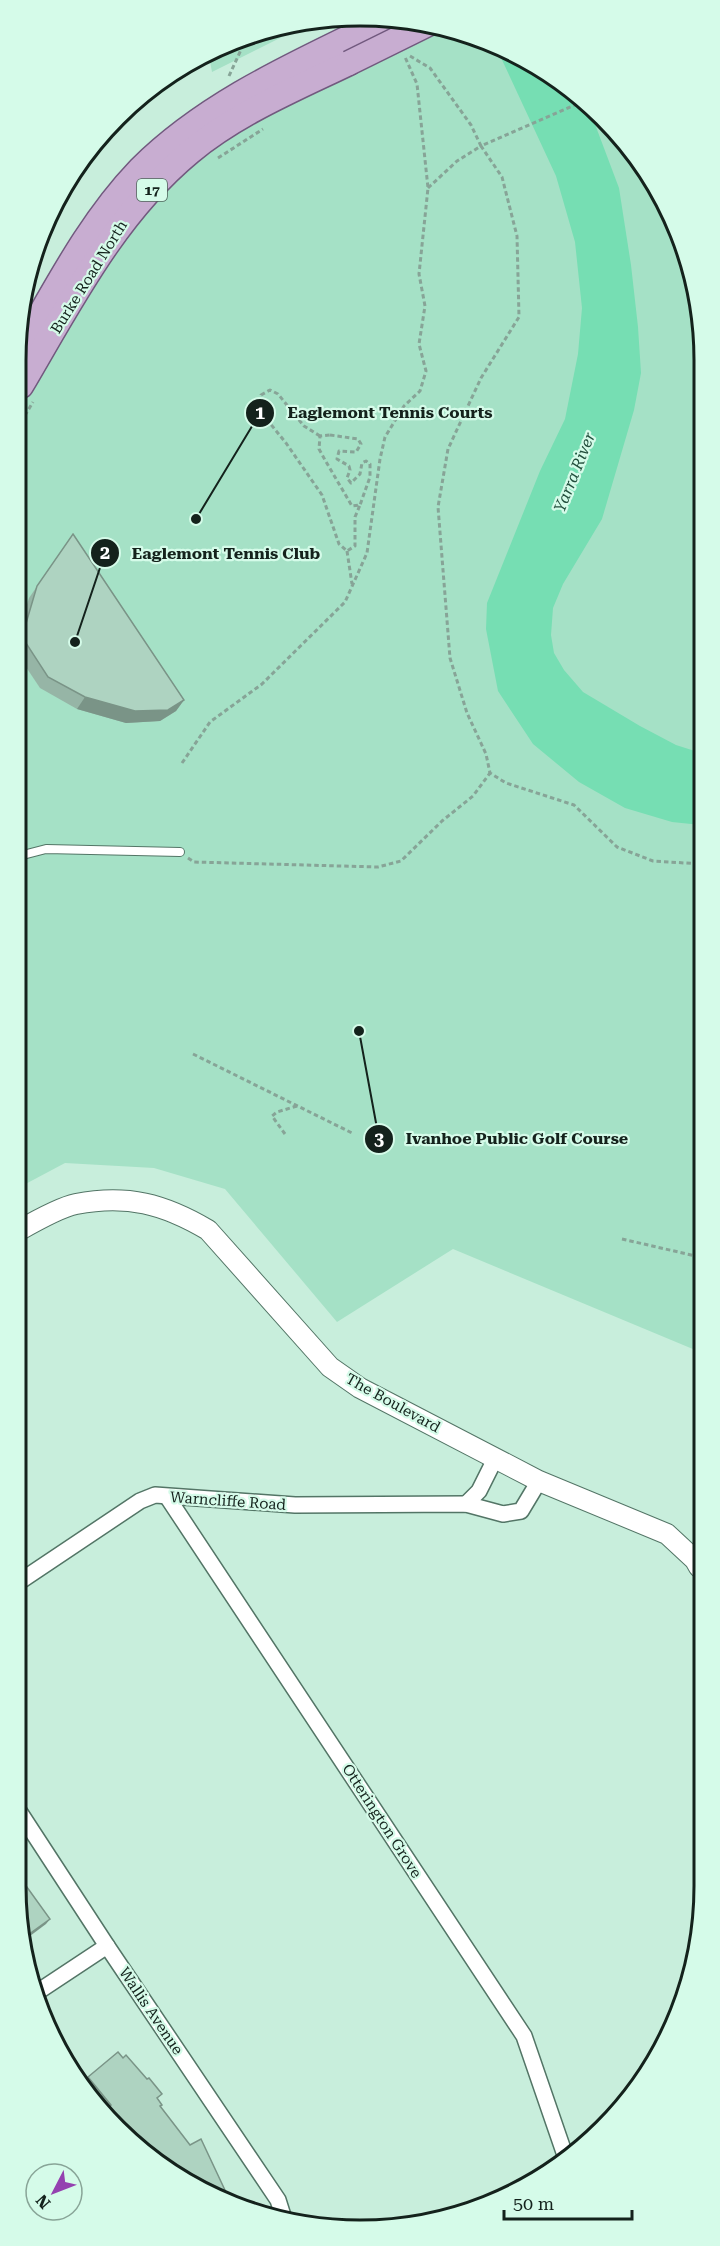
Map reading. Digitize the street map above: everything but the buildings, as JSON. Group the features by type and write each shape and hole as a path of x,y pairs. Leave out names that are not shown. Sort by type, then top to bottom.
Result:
{"main road":[{"name":"17","path":"344,53 376,26"},
{"name":"17","path":"344,53 412,29"},
{"name":"Burke Road North","path":"26,339 69,265 103,213 140,170 178,135 248,88 344,53"},
{"name":"Burke Road North","path":"30,389 104,248 133,208 191,152 246,113 344,53"}],"street":[{"name":"The Boulevard","path":"26,1227 74,1204 116,1201 151,1203 184,1216 208,1230 330,1367 360,1388 539,1480 668,1534 694,1559"},
{"path":"466,1504 479,1491 495,1459"},
{"name":"Warncliffe Road","path":"26,1577 140,1501 155,1495 168,1498 295,1505 466,1504 503,1514 521,1511 539,1480"},
{"name":"Otterington Grove","path":"168,1498 524,2036 564,2151"},
{"name":"Wallis Avenue","path":"26,1822 278,2200 281,2211"},
{"path":"42,1989 107,1946"}],"lane":[{"path":"26,854 46,849 180,852"}],"path":[{"path":"182,763 210,722 262,684 345,602 367,553 380,459 386,437 404,406 420,391 426,371 419,344 425,306 419,274 428,188 417,84 403,52 430,68 471,125 481,146 502,177 517,236 519,317 481,378 448,449 438,507 450,658 466,712 486,754 490,773 506,783 574,805 617,848 653,861 694,864"},
{"path":"428,188 457,161 481,146 576,105"},
{"path":"212,162 268,127"},
{"path":"26,404 30,389"},
{"path":"353,586 347,551 339,544 322,495 297,457 264,416 260,403 261,395 270,390 278,394 304,426 320,436 330,435 358,440 361,444 356,452 345,450 337,454 337,459 350,470 347,478 351,483 360,474 362,463 366,461 370,464"},
{"path":"320,436 320,448 325,460 352,506 360,505"},
{"path":"370,464 380,459"},
{"path":"347,551 355,546 355,517 370,477 370,464"},
{"path":"180,852 194,862 378,867 401,861 442,821 473,796 490,773"},
{"path":"193,1054 352,1133"},
{"path":"285,1134 272,1116 277,1112 299,1106"},
{"path":"622,1239 694,1256"}],"shaded area":[{"path":"413,30 425,32 468,43 508,60 564,95 597,123 625,156 650,193 669,232 683,273 694,338 694,1349 453,1249 337,1322 225,1189 154,1168 65,1163 26,1184 26,382 122,226 206,141"},
{"path":"290,33 212,72 210,61 212,60 252,43"}],"water":[{"name":"Yarra River","path":"500,57 546,82 593,120 619,188 638,327 641,373 634,410 602,519 563,584 553,608 551,635 554,653 564,670 583,692 640,726 676,745 694,751 694,824 672,822 625,808 579,782 533,744 498,691 486,629 487,603 540,471 565,419 578,354 582,308 575,242 556,176"}],"place":[{"name":"Eaglemont Tennis Courts","path":"196,519"},
{"name":"Eaglemont Tennis Club","path":"75,642"},
{"name":"Ivanhoe Public Golf Course","path":"359,1031"}]}
